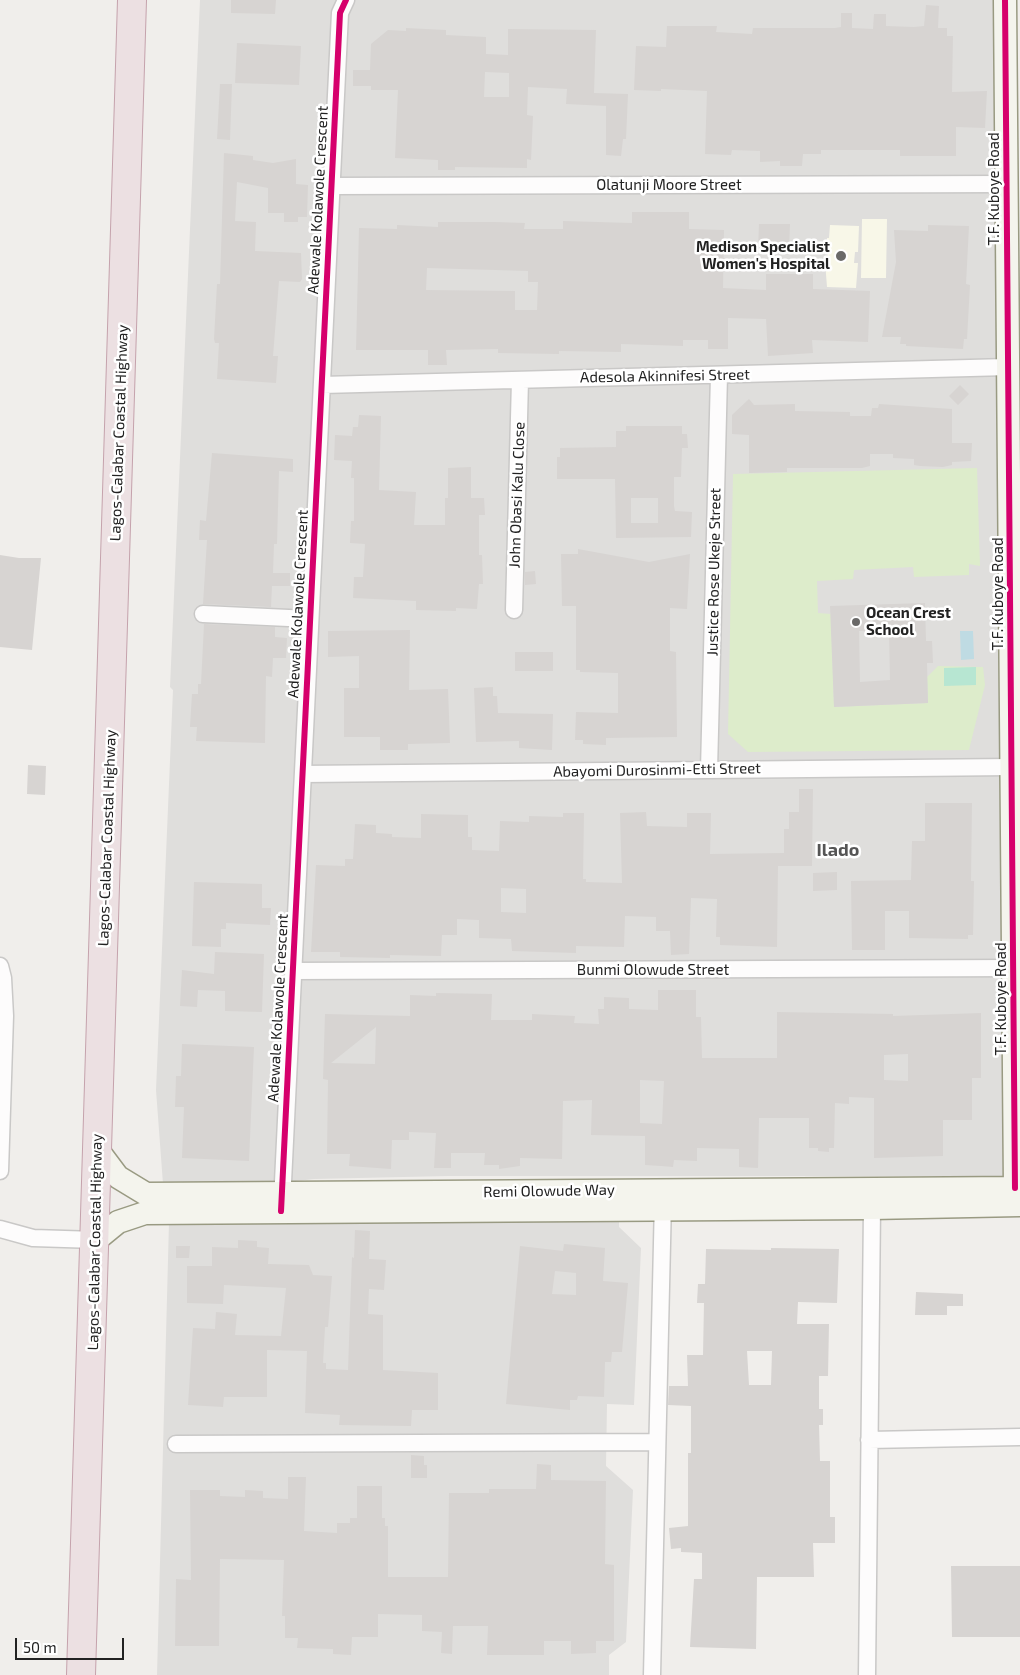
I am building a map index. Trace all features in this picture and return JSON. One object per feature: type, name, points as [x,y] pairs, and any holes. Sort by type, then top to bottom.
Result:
[{"type":"highway","name":"Lagos-Calabar Coastal Highway","points":[[81,1675],[96,1240],[97,1149],[132,0]]},
{"type":"main road","name":"T.F. Kuboye Road","points":[[1005,0],[1013,968],[1018,1194]]},
{"type":"main road","name":"Remi Olowude Way","points":[[97,1149],[118,1177],[146,1194],[282,1202],[663,1200],[1018,1194]]},
{"type":"main road","name":"Remi Olowude Way","points":[[663,1200],[872,1208],[1018,1194]]},
{"type":"main road","name":"Remi Olowude Way","points":[[96,1240],[118,1222],[145,1213],[282,1202]]},
{"type":"street","name":"Adewale Kolawole Crescent","points":[[282,1202],[340,13],[346,0]]},
{"type":"street","name":"Olatunji Moore Street","points":[[331,186],[1007,184]]},
{"type":"street","name":"Adesola Akinnifesi Street","points":[[322,385],[1008,367]]},
{"type":"street","name":"Justice Rose Ukeje Street","points":[[709,770],[719,375]]},
{"type":"street","name":"John Obasi Kalu Close","points":[[514,610],[520,380]]},
{"type":"street","points":[[203,614],[310,619]]},
{"type":"street","name":"Abayomi Durosinmi-Etti Street","points":[[303,774],[1012,767]]},
{"type":"street","points":[[0,966],[3,978],[5,1016],[0,1172]]},
{"type":"street","name":"Bunmi Olowude Street","points":[[293,971],[1013,968]]},
{"type":"street","points":[[652,1675],[663,1200]]},
{"type":"street","points":[[867,1675],[872,1208]]},
{"type":"street","points":[[0,1229],[32,1238],[96,1240]]},
{"type":"street","points":[[869,1440],[1020,1436]]},
{"type":"street","points":[[176,1444],[657,1442]]},
{"type":"shaded area","points":[[200,0],[993,0],[1003,386],[1012,1070],[1003,1176],[448,1176],[314,1179],[271,1184],[163,1184],[156,1090],[173,690],[170,687]]},
{"type":"shaded area","name":"Medison Specialist Women's Hospital","points":[[862,219],[887,219],[886,278],[861,278]]},
{"type":"shaded area","name":"Medison Specialist Women's Hospital","points":[[830,225],[859,226],[858,252],[855,252],[854,263],[858,263],[856,288],[827,287],[825,261],[828,261],[827,238],[829,238]]},
{"type":"shaded area","points":[[619,1221],[619,1227],[641,1248],[634,1405],[607,1404],[606,1466],[633,1490],[626,1642],[609,1655],[609,1675],[157,1675],[169,1222]]},
{"type":"green space","name":"Ocean Crest School","points":[[977,468],[980,566],[969,564],[969,575],[914,577],[913,567],[854,570],[853,579],[817,581],[818,613],[831,614],[834,707],[928,703],[927,677],[938,666],[983,667],[985,685],[969,750],[748,752],[728,734],[733,474]]},
{"type":"green space","points":[[976,667],[976,685],[944,686],[944,668]]},
{"type":"water","points":[[960,631],[973,631],[974,659],[961,660]]},
{"type":"building","points":[[231,0],[276,0],[275,14],[231,13]]},
{"type":"building","points":[[926,5],[939,6],[938,28],[947,28],[947,36],[953,36],[952,92],[987,91],[985,128],[956,127],[956,156],[900,156],[900,150],[821,150],[821,154],[803,154],[802,166],[780,166],[780,161],[760,162],[760,151],[732,150],[731,155],[705,154],[707,91],[634,90],[636,46],[666,47],[667,26],[717,26],[716,32],[752,34],[753,28],[841,27],[841,13],[852,13],[852,28],[873,29],[874,14],[886,14],[886,26],[914,27],[924,26]]},
{"type":"building","points":[[406,28],[446,30],[446,35],[486,37],[486,54],[508,55],[508,29],[596,30],[594,93],[628,94],[626,139],[623,139],[621,156],[606,155],[606,106],[566,104],[567,89],[528,87],[527,115],[533,116],[531,160],[527,159],[527,168],[455,167],[455,170],[438,170],[438,160],[395,158],[398,90],[371,90],[371,86],[353,86],[353,70],[370,70],[371,44],[388,30],[406,31]],"holes":[[[485,72],[509,73],[509,97],[484,97]]]},
{"type":"building","points":[[237,43],[301,46],[299,85],[235,83]]},
{"type":"building","points":[[220,84],[232,84],[230,140],[217,139]]},
{"type":"building","points":[[224,153],[253,156],[253,160],[273,163],[296,159],[296,184],[308,185],[307,217],[298,217],[298,222],[284,222],[284,213],[268,213],[268,188],[237,182],[235,221],[256,222],[255,251],[301,253],[302,279],[300,282],[279,281],[273,356],[278,356],[276,383],[217,379],[219,343],[215,343],[214,339],[217,284],[220,284]]},
{"type":"building","points":[[632,212],[689,212],[689,229],[724,230],[723,288],[766,290],[766,274],[813,274],[813,289],[870,291],[868,342],[812,340],[813,353],[768,356],[766,319],[728,318],[728,349],[708,349],[708,340],[683,340],[683,346],[621,344],[621,352],[559,351],[559,354],[498,353],[498,349],[446,350],[447,365],[428,365],[428,350],[356,350],[359,228],[397,229],[397,225],[438,227],[438,222],[495,222],[525,223],[524,229],[563,229],[563,221],[632,223]],"holes":[[[427,268],[528,271],[528,282],[538,282],[537,310],[515,310],[515,291],[426,290]]]},
{"type":"building","points":[[759,224],[790,224],[789,250],[758,249]]},
{"type":"building","points":[[928,225],[969,226],[966,284],[970,285],[967,339],[964,339],[963,349],[906,346],[906,344],[900,344],[901,337],[882,337],[896,262],[894,230],[928,231]]},
{"type":"building","points":[[960,385],[969,394],[958,405],[949,396]]},
{"type":"building","points":[[749,399],[754,405],[795,404],[795,411],[850,412],[850,416],[871,416],[872,408],[878,408],[879,404],[952,409],[952,443],[972,443],[971,461],[952,462],[952,465],[943,467],[920,466],[914,465],[914,459],[893,458],[893,454],[870,454],[870,466],[862,468],[787,468],[787,472],[749,473],[749,435],[732,434],[732,415]]},
{"type":"building","points":[[359,415],[381,416],[379,490],[416,492],[414,525],[445,525],[445,498],[448,498],[448,468],[471,467],[471,498],[484,498],[485,515],[479,515],[479,555],[482,555],[483,584],[479,584],[477,609],[456,608],[456,611],[416,610],[416,601],[353,598],[354,577],[363,577],[365,544],[350,543],[351,521],[354,521],[354,478],[351,478],[352,461],[334,460],[335,435],[352,436],[353,427],[358,427]]},
{"type":"building","points":[[626,426],[682,426],[682,434],[687,434],[688,448],[682,448],[681,477],[674,477],[674,506],[675,511],[692,512],[691,537],[616,538],[615,479],[557,479],[557,457],[560,457],[560,448],[616,447],[616,431],[626,431]],"holes":[[[631,498],[658,498],[658,523],[631,523]]]},
{"type":"building","points":[[212,453],[293,459],[293,472],[279,471],[277,544],[274,544],[273,573],[290,573],[290,586],[272,586],[271,607],[203,604],[207,540],[199,540],[200,520],[206,521]]},
{"type":"building","points":[[578,549],[649,562],[690,554],[687,609],[670,608],[670,651],[676,652],[677,737],[606,738],[606,745],[583,744],[583,740],[575,740],[576,712],[618,713],[618,673],[580,672],[580,670],[576,670],[576,606],[562,606],[561,554],[578,554]]},
{"type":"building","points":[[0,555],[19,558],[41,558],[32,650],[0,647]]},
{"type":"building","points":[[535,571],[536,584],[525,585],[525,572]]},
{"type":"building","points":[[925,603],[926,641],[932,641],[933,663],[927,663],[928,703],[834,707],[830,606]],"holes":[[[889,630],[890,680],[860,682],[859,631]]]},
{"type":"building","points":[[204,624],[275,627],[275,637],[287,638],[286,658],[273,658],[272,677],[266,676],[265,743],[196,741],[197,727],[190,727],[192,694],[198,694],[198,684],[201,684]]},
{"type":"building","points":[[410,630],[409,690],[448,689],[450,743],[408,744],[408,750],[380,750],[380,737],[344,737],[344,688],[359,688],[359,656],[328,657],[328,631]]},
{"type":"building","points":[[515,652],[553,652],[553,671],[515,671]]},
{"type":"building","points":[[493,687],[493,696],[497,696],[498,713],[553,714],[552,750],[519,748],[519,741],[476,742],[474,688]]},
{"type":"building","points":[[28,765],[46,766],[45,795],[27,794]]},
{"type":"building","points":[[799,789],[813,789],[812,866],[778,866],[777,947],[720,945],[720,937],[716,937],[717,899],[691,898],[689,954],[671,955],[670,931],[656,931],[656,917],[625,916],[624,947],[576,946],[576,953],[512,951],[511,939],[479,938],[479,920],[457,919],[457,935],[442,935],[441,956],[390,955],[390,958],[340,957],[340,952],[311,952],[316,865],[345,866],[345,859],[353,859],[355,824],[376,825],[376,833],[392,834],[392,837],[421,838],[421,814],[468,815],[468,837],[472,837],[472,850],[499,851],[500,821],[529,822],[529,816],[563,817],[563,813],[584,813],[583,879],[586,879],[586,882],[622,883],[620,813],[646,812],[647,826],[687,827],[687,813],[711,813],[710,854],[784,853],[784,829],[789,829],[789,812],[799,812]],"holes":[[[501,888],[526,889],[526,913],[501,912]]]},
{"type":"building","points":[[925,803],[972,803],[971,881],[974,881],[973,935],[968,935],[968,939],[909,938],[909,911],[885,911],[885,950],[852,950],[851,881],[911,880],[912,841],[925,841]]},
{"type":"building","points":[[837,872],[837,890],[813,891],[813,873]]},
{"type":"building","points":[[194,882],[262,884],[262,908],[271,908],[270,925],[226,923],[226,929],[221,929],[221,947],[192,946]]},
{"type":"building","points":[[215,952],[264,954],[262,1012],[225,1011],[225,991],[198,990],[197,1007],[180,1006],[182,970],[214,974]]},
{"type":"building","points":[[658,990],[696,990],[696,1017],[701,1017],[702,1058],[777,1058],[777,1012],[893,1014],[893,1016],[981,1013],[981,1078],[972,1078],[972,1120],[943,1120],[943,1156],[874,1158],[874,1098],[849,1097],[849,1104],[835,1103],[834,1148],[829,1148],[829,1152],[818,1151],[818,1148],[809,1148],[809,1118],[759,1118],[758,1168],[739,1167],[739,1149],[697,1148],[697,1161],[674,1160],[673,1167],[645,1165],[645,1136],[591,1135],[592,1100],[563,1101],[562,1159],[520,1158],[520,1166],[499,1169],[499,1165],[484,1165],[485,1153],[451,1153],[451,1168],[434,1168],[436,1133],[409,1132],[409,1140],[392,1140],[391,1169],[349,1166],[350,1154],[327,1154],[328,1080],[323,1079],[325,1014],[410,1016],[410,995],[436,996],[436,993],[492,994],[491,1020],[532,1020],[532,1014],[575,1016],[574,1023],[599,1024],[598,1009],[604,1009],[604,997],[629,998],[629,1009],[658,1010]],"holes":[[[376,1027],[375,1064],[331,1063]],[[908,1054],[908,1081],[884,1080],[884,1055]],[[640,1080],[664,1081],[662,1124],[640,1123]]]},
{"type":"building","points":[[182,1044],[254,1047],[249,1161],[182,1158],[184,1107],[175,1107],[176,1076],[181,1076]]},
{"type":"building","points":[[355,1230],[370,1231],[369,1259],[386,1260],[384,1290],[369,1289],[368,1314],[383,1315],[383,1370],[438,1373],[438,1410],[412,1410],[411,1426],[339,1425],[340,1415],[305,1413],[307,1351],[267,1350],[267,1397],[224,1397],[223,1407],[188,1405],[193,1328],[215,1329],[216,1312],[237,1314],[235,1335],[281,1336],[286,1288],[224,1285],[223,1304],[187,1303],[187,1266],[212,1266],[212,1247],[238,1248],[238,1240],[257,1241],[257,1247],[269,1248],[268,1264],[309,1265],[313,1275],[332,1276],[328,1327],[325,1327],[323,1363],[326,1363],[326,1369],[348,1370],[352,1257],[354,1258]]},
{"type":"building","points":[[564,1244],[605,1248],[603,1281],[628,1283],[622,1352],[612,1352],[611,1362],[605,1362],[604,1397],[578,1396],[577,1400],[570,1400],[570,1410],[506,1404],[520,1246],[563,1251]],"holes":[[[555,1271],[576,1273],[576,1295],[552,1294]]]},
{"type":"building","points":[[176,1246],[190,1246],[189,1258],[176,1258]]},
{"type":"building","points":[[771,1248],[839,1249],[837,1303],[798,1302],[797,1324],[829,1324],[828,1376],[819,1376],[819,1409],[823,1409],[823,1425],[819,1425],[820,1461],[830,1461],[830,1517],[835,1517],[835,1543],[813,1543],[814,1577],[757,1577],[756,1649],[690,1647],[694,1579],[702,1579],[702,1553],[681,1552],[681,1548],[671,1549],[669,1528],[688,1526],[688,1453],[691,1453],[691,1406],[668,1405],[669,1386],[688,1386],[687,1355],[703,1355],[704,1303],[697,1303],[698,1284],[705,1284],[706,1249],[771,1250]],"holes":[[[747,1351],[772,1351],[771,1385],[749,1385]]]},
{"type":"building","points":[[916,1292],[963,1294],[963,1306],[947,1306],[947,1315],[915,1315]]},
{"type":"building","points":[[411,1455],[424,1456],[424,1465],[427,1465],[427,1478],[411,1478]]},
{"type":"building","points":[[537,1464],[551,1465],[551,1480],[606,1481],[605,1564],[614,1565],[614,1641],[596,1641],[596,1653],[571,1654],[571,1641],[544,1641],[544,1655],[487,1655],[488,1626],[453,1626],[452,1654],[441,1653],[442,1632],[422,1631],[422,1615],[378,1614],[378,1637],[352,1637],[351,1655],[333,1654],[333,1649],[297,1648],[298,1638],[285,1638],[285,1616],[282,1616],[284,1560],[220,1559],[219,1646],[175,1646],[176,1579],[191,1580],[190,1490],[220,1490],[220,1496],[245,1497],[245,1490],[263,1491],[263,1498],[288,1499],[288,1477],[306,1477],[304,1531],[337,1533],[337,1523],[350,1523],[350,1518],[357,1518],[357,1486],[382,1486],[382,1518],[385,1518],[385,1526],[388,1526],[388,1577],[448,1577],[449,1493],[489,1493],[489,1489],[536,1489]]},
{"type":"building","points":[[951,1566],[1020,1566],[1020,1637],[952,1637]]},
{"type":"cycle path","points":[[281,1211],[340,13],[346,0]]},
{"type":"cycle path","points":[[1005,0],[1015,1188]]},
{"type":"place","name":"Medison Specialist Women's Hospital","points":[[841,256]]},
{"type":"place","name":"Ocean Crest School","points":[[856,622]]},
{"type":"district","name":"Ilado","points":[[838,850]]}]
